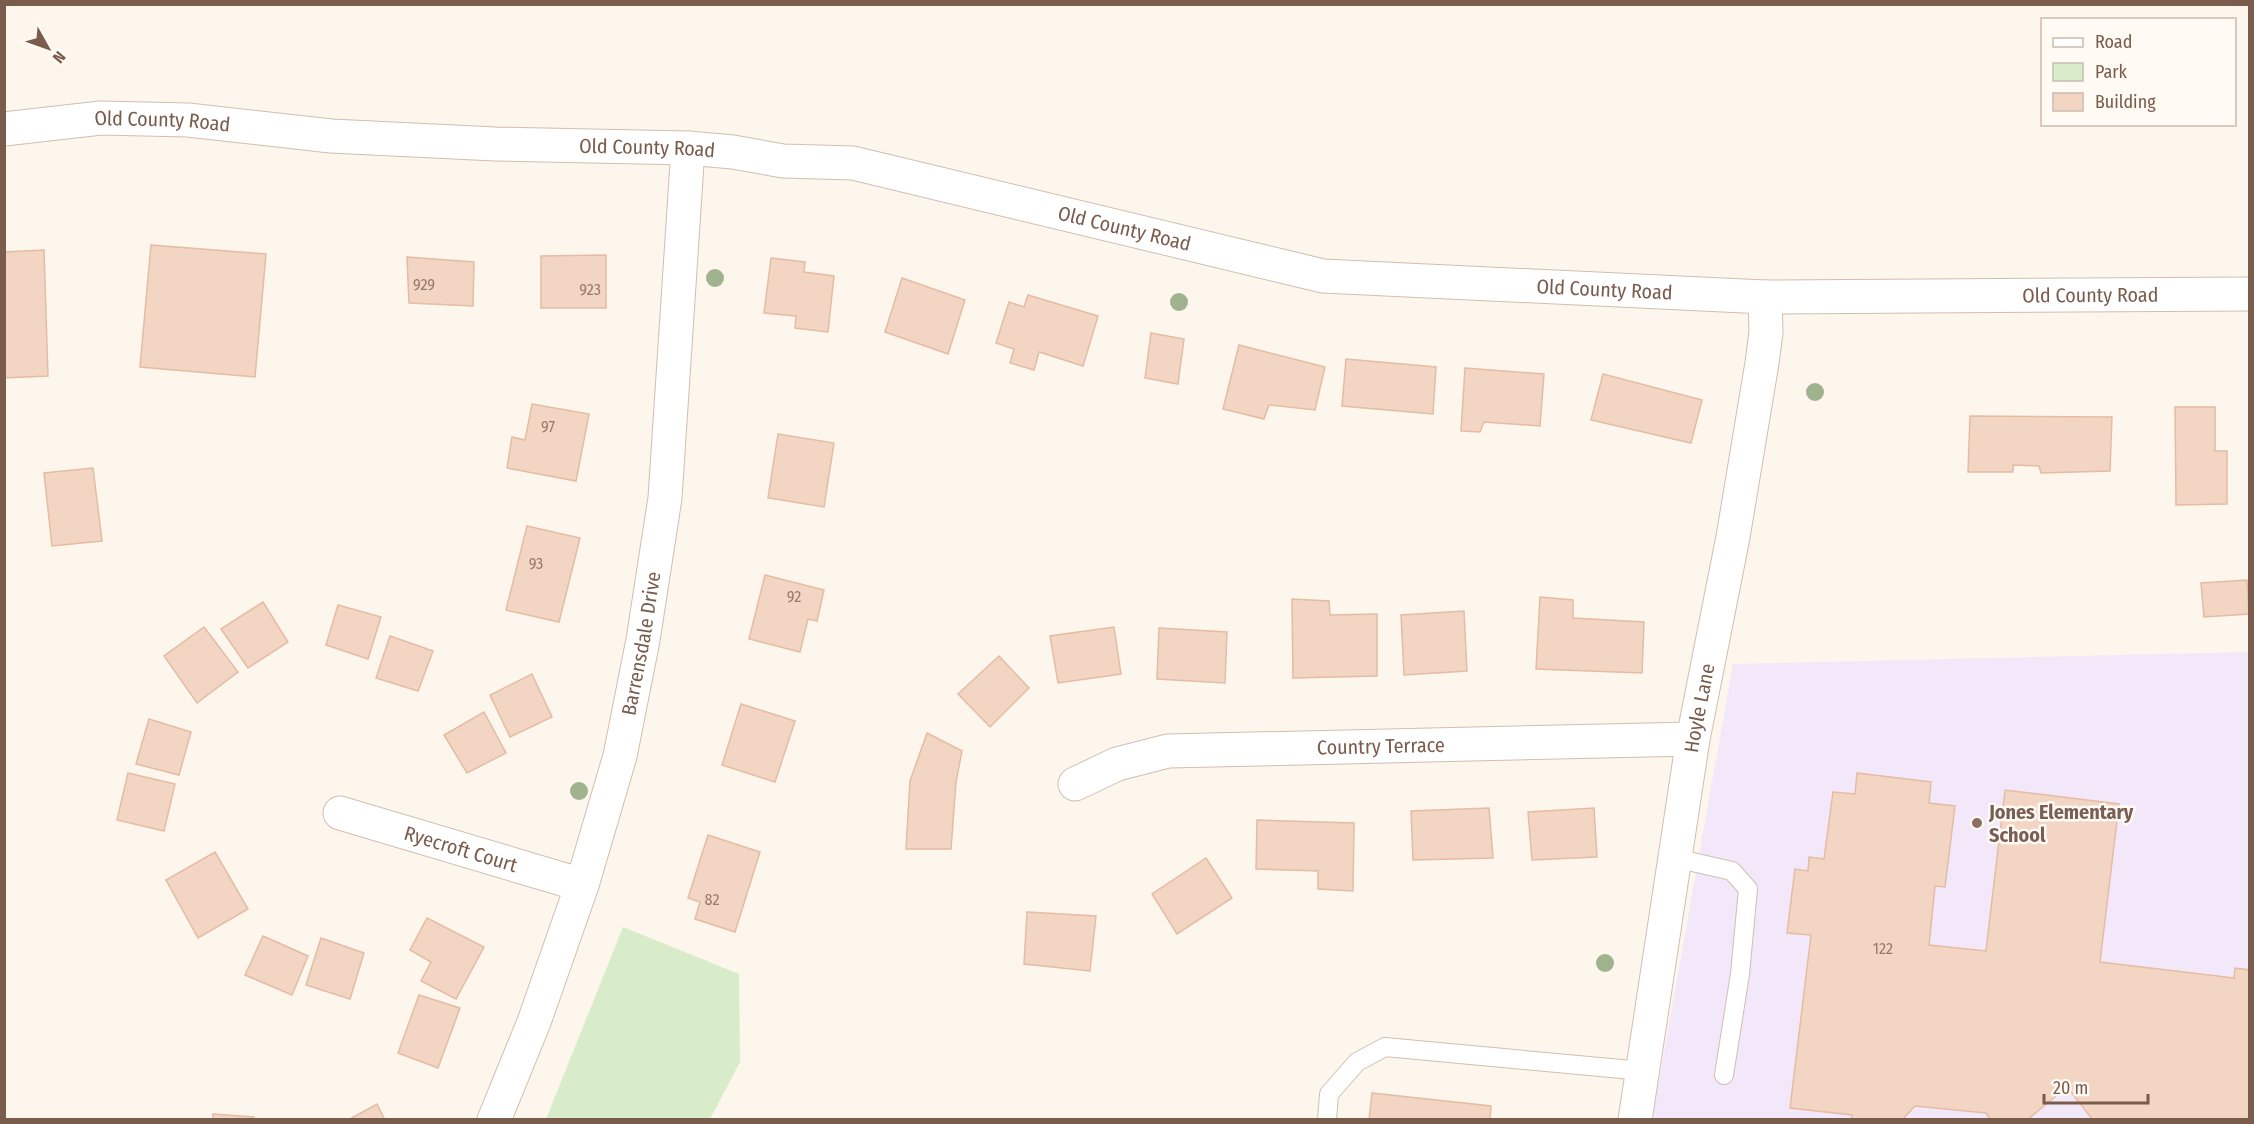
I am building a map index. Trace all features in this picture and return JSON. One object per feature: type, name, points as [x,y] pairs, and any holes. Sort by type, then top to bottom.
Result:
[{"type":"street","name":"Old County Road","points":[[4,129],[101,118],[188,120],[331,135],[495,144],[688,148],[733,152],[783,161],[853,163],[1323,276],[1765,297],[2250,294]]},
{"type":"street","name":"Barrensdale Drive","points":[[494,1119],[534,1022],[582,885],[620,756],[643,640],[665,498],[688,148]]},
{"type":"street","name":"Hoyle Lane","points":[[1635,1119],[1693,739],[1733,537],[1762,363],[1766,332],[1765,297]]},
{"type":"street","name":"Country Terrace","points":[[1076,784],[1117,764],[1168,751],[1693,739]]},
{"type":"street","name":"Ryecroft Court","points":[[340,813],[582,885]]},
{"type":"lane","points":[[1675,858],[1732,871],[1748,889],[1740,974],[1724,1075]]},
{"type":"lane","points":[[1326,1119],[1329,1094],[1357,1062],[1385,1047],[1644,1071]]},
{"type":"shaded area","name":"Jones Elementary School","points":[[2249,652],[2249,1119],[1652,1120],[1733,664]]},
{"type":"green space","points":[[623,927],[739,974],[740,1062],[710,1119],[546,1119]]},
{"type":"building","points":[[151,245],[266,254],[255,377],[140,367]]},
{"type":"building","points":[[44,250],[48,376],[4,378],[4,252]]},
{"type":"building","points":[[606,255],[606,308],[541,308],[541,256]]},
{"type":"building","points":[[407,257],[474,262],[473,306],[409,303]]},
{"type":"building","points":[[771,258],[805,262],[804,272],[834,276],[828,332],[795,328],[796,316],[764,313]]},
{"type":"building","points":[[902,278],[965,300],[948,354],[885,332]]},
{"type":"building","points":[[1028,295],[1098,316],[1083,366],[1039,352],[1034,370],[1010,363],[1014,349],[996,343],[1009,302],[1024,307]]},
{"type":"building","points":[[1151,333],[1184,339],[1178,384],[1145,378]]},
{"type":"building","points":[[1239,345],[1325,367],[1315,410],[1269,405],[1264,419],[1223,409]]},
{"type":"building","points":[[1346,359],[1436,367],[1433,414],[1342,406]]},
{"type":"building","points":[[1465,368],[1544,374],[1540,426],[1484,422],[1480,432],[1461,431]]},
{"type":"building","points":[[1603,374],[1702,400],[1691,443],[1591,420]]},
{"type":"building","points":[[532,404],[589,414],[576,481],[507,468],[512,437],[525,440]]},
{"type":"building","points":[[2175,407],[2215,407],[2215,451],[2227,451],[2227,504],[2176,505]]},
{"type":"building","points":[[1970,416],[2112,417],[2110,471],[2041,473],[2039,466],[2013,465],[2013,472],[1968,472]]},
{"type":"building","points":[[778,434],[834,443],[824,507],[768,498]]},
{"type":"building","points":[[93,468],[102,541],[52,546],[44,473]]},
{"type":"building","points":[[527,526],[580,538],[559,622],[506,610]]},
{"type":"building","points":[[765,575],[824,590],[817,621],[808,619],[800,652],[749,639]]},
{"type":"building","points":[[2247,580],[2249,614],[2204,617],[2201,583]]},
{"type":"building","points":[[1540,597],[1573,600],[1573,618],[1644,622],[1642,673],[1536,669]]},
{"type":"building","points":[[1292,599],[1329,601],[1330,615],[1377,614],[1377,676],[1293,678]]},
{"type":"building","points":[[263,602],[288,642],[248,668],[221,629]]},
{"type":"building","points":[[338,605],[381,617],[368,659],[326,645]]},
{"type":"building","points":[[1464,611],[1467,671],[1404,675],[1401,615]]},
{"type":"building","points":[[204,627],[238,672],[197,703],[164,656]]},
{"type":"building","points":[[1114,627],[1121,674],[1058,683],[1050,636]]},
{"type":"building","points":[[1159,628],[1227,632],[1225,683],[1157,679]]},
{"type":"building","points":[[390,636],[433,651],[418,691],[376,678]]},
{"type":"building","points":[[999,656],[1029,688],[990,727],[958,694]]},
{"type":"building","points":[[532,674],[552,717],[510,737],[490,695]]},
{"type":"building","points":[[741,704],[795,721],[775,782],[722,765]]},
{"type":"building","points":[[484,712],[506,753],[467,773],[444,735]]},
{"type":"building","points":[[149,719],[191,732],[179,775],[136,764]]},
{"type":"building","points":[[927,733],[962,751],[956,782],[951,849],[906,849],[910,781]]},
{"type":"building","points":[[128,773],[175,784],[164,831],[117,820]]},
{"type":"building","points":[[1857,773],[1931,782],[1929,803],[1955,806],[1945,887],[1935,886],[1929,945],[1986,951],[2005,790],[2119,804],[2100,962],[2234,978],[2235,968],[2250,970],[2250,1120],[2093,1120],[2067,1087],[2027,1120],[1991,1120],[1986,1113],[1915,1106],[1902,1120],[1851,1120],[1852,1115],[1790,1108],[1811,935],[1787,933],[1795,869],[1808,871],[1809,857],[1824,859],[1833,792],[1855,794]]},
{"type":"building","points":[[1489,808],[1493,858],[1413,860],[1411,811]]},
{"type":"building","points":[[1594,808],[1597,857],[1532,860],[1528,812]]},
{"type":"building","points":[[1257,820],[1354,823],[1353,891],[1318,889],[1318,871],[1256,869]]},
{"type":"building","points":[[708,835],[760,852],[735,932],[695,919],[700,902],[688,898]]},
{"type":"building","points":[[215,852],[248,909],[198,938],[166,880]]},
{"type":"building","points":[[1206,858],[1232,898],[1177,934],[1152,894]]},
{"type":"building","points":[[1027,912],[1096,916],[1090,971],[1024,964]]},
{"type":"building","points":[[427,918],[484,947],[456,999],[421,981],[431,962],[410,950]]},
{"type":"building","points":[[263,936],[308,956],[292,995],[245,975]]},
{"type":"building","points":[[321,938],[364,953],[350,999],[306,985]]},
{"type":"building","points":[[419,995],[460,1008],[438,1068],[398,1053]]},
{"type":"building","points":[[1372,1093],[1491,1106],[1490,1120],[1369,1120]]},
{"type":"building","points":[[377,1104],[385,1120],[348,1120]]},
{"type":"building","points":[[213,1114],[254,1117],[254,1120],[213,1120]]},
{"type":"place","name":"Jones Elementary School","points":[[1977,823]]}]
